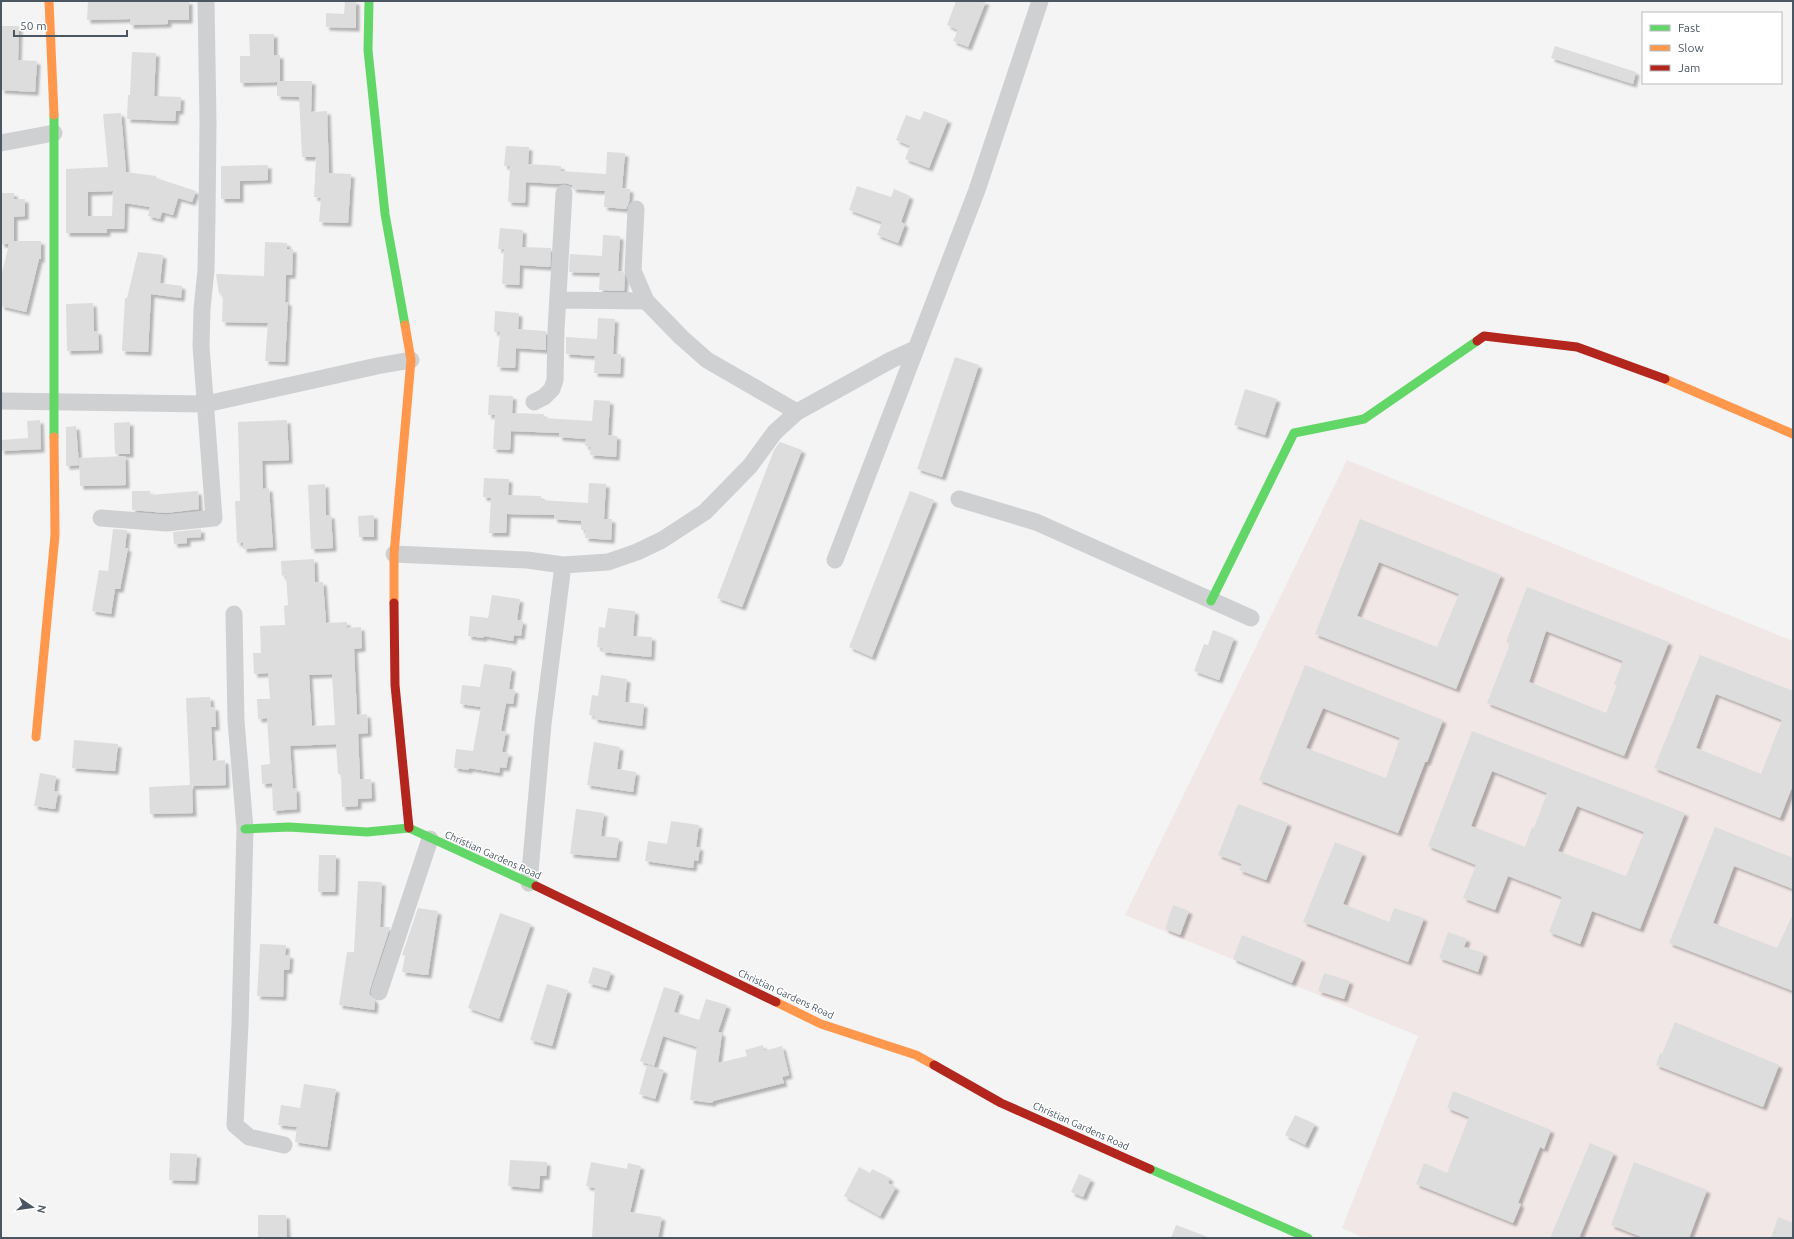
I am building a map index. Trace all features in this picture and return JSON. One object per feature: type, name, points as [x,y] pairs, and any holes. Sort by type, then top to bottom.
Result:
[{"type":"street","points":[[36,737],[55,535],[53,401],[54,91],[49,1]]},
{"type":"street","points":[[101,518],[166,523],[214,518],[201,346],[202,309],[206,270],[207,224],[208,122],[206,1]]},
{"type":"street","points":[[244,829],[289,827],[366,832],[409,828],[395,685],[394,554],[411,360],[385,214],[368,50],[369,1]]},
{"type":"street","points":[[835,560],[977,190],[1040,1]]},
{"type":"street","points":[[1,143],[54,133]]},
{"type":"street","points":[[534,402],[544,397],[554,385],[564,193]]},
{"type":"street","points":[[636,209],[633,271],[646,301],[681,337],[707,360],[797,412]]},
{"type":"street","points":[[559,300],[646,301]]},
{"type":"street","points":[[1212,601],[1294,433],[1364,419],[1484,336],[1577,347],[1658,376],[1793,434]]},
{"type":"street","points":[[394,554],[527,560],[563,565],[608,562],[662,540],[705,512],[750,466],[775,432],[797,412],[891,360],[916,350]]},
{"type":"street","points":[[1,401],[206,404],[377,366],[411,360]]},
{"type":"street","points":[[959,499],[1036,522],[1251,618]]},
{"type":"street","points":[[530,883],[543,724],[563,565]]},
{"type":"street","points":[[234,614],[236,721],[244,829],[240,1024],[235,1125],[249,1138],[284,1145]]},
{"type":"street","name":"Christian Gardens Road","points":[[409,828],[430,839],[530,883],[822,1024],[916,1055],[1001,1103],[1308,1238]]},
{"type":"street","points":[[379,992],[430,839]]},
{"type":"shaded area","points":[[1347,460],[1793,641],[1793,1238],[1364,1238],[1342,1228],[1418,1036],[1125,915]]},
{"type":"building","points":[[88,1],[189,1],[189,20],[168,20],[168,24],[130,25],[130,19],[87,20]]},
{"type":"building","points":[[345,1],[356,1],[356,28],[326,27],[326,13],[344,14]]},
{"type":"building","points":[[956,1],[986,1],[968,47],[953,41],[958,30],[947,25]]},
{"type":"building","points":[[1,26],[19,26],[18,60],[37,61],[35,92],[1,90]]},
{"type":"building","points":[[249,34],[274,34],[274,55],[280,55],[280,81],[312,81],[311,112],[327,111],[329,173],[351,174],[348,223],[319,222],[321,198],[314,197],[316,157],[302,157],[299,97],[277,96],[277,82],[240,83],[240,56],[250,56]]},
{"type":"building","points":[[1555,46],[1636,72],[1633,84],[1551,58]]},
{"type":"building","points":[[132,52],[156,53],[154,96],[181,97],[180,111],[176,111],[175,121],[127,119],[128,95],[130,95]]},
{"type":"building","points":[[924,111],[948,120],[929,168],[905,159],[910,146],[896,140],[906,115],[920,120]]},
{"type":"building","points":[[121,113],[126,172],[156,176],[156,178],[196,191],[192,202],[178,198],[173,215],[162,212],[160,219],[148,216],[150,207],[125,203],[124,229],[107,229],[107,233],[66,233],[66,169],[108,167],[103,114]],"holes":[[[113,191],[112,216],[88,216],[88,192]]]},
{"type":"building","points":[[506,146],[529,147],[528,164],[561,166],[561,171],[606,174],[607,152],[625,153],[622,188],[630,189],[629,202],[626,209],[604,207],[605,191],[573,189],[572,185],[565,183],[526,182],[525,203],[508,202],[510,166],[504,166]]},
{"type":"building","points":[[268,165],[268,180],[240,181],[240,199],[221,199],[221,166]]},
{"type":"building","points":[[857,186],[891,197],[894,189],[910,196],[901,222],[905,224],[898,243],[877,235],[882,222],[849,210]]},
{"type":"building","points":[[1,193],[14,193],[14,199],[25,199],[25,216],[14,217],[14,241],[41,241],[41,259],[39,259],[26,312],[1,306],[1,277],[9,244],[1,244]]},
{"type":"building","points":[[500,228],[523,230],[522,247],[551,248],[550,267],[520,265],[519,285],[502,284],[504,249],[498,249]]},
{"type":"building","points":[[603,235],[620,236],[618,271],[623,271],[625,278],[624,291],[599,290],[600,273],[569,272],[570,254],[602,256]]},
{"type":"building","points":[[265,242],[287,243],[287,249],[293,249],[292,275],[286,275],[285,302],[288,302],[285,362],[265,361],[268,323],[222,322],[223,293],[219,294],[216,274],[264,276]]},
{"type":"building","points":[[138,252],[163,255],[160,283],[182,286],[181,298],[151,294],[148,352],[122,351],[125,298],[127,298]]},
{"type":"building","points":[[93,303],[94,331],[98,331],[99,350],[67,351],[66,304]]},
{"type":"building","points":[[495,311],[519,313],[518,329],[546,331],[546,350],[516,348],[515,368],[497,367],[500,332],[494,332]]},
{"type":"building","points":[[598,318],[615,319],[613,354],[621,354],[620,374],[594,373],[595,356],[566,354],[566,337],[597,339]]},
{"type":"building","points":[[955,357],[979,365],[942,477],[917,469]]},
{"type":"building","points":[[1245,389],[1277,399],[1265,435],[1234,425]]},
{"type":"building","points":[[489,395],[513,396],[512,413],[544,414],[543,418],[592,421],[594,400],[610,401],[608,435],[617,436],[616,457],[590,455],[591,447],[585,446],[586,439],[559,437],[559,433],[511,431],[510,450],[493,449],[495,415],[488,415]]},
{"type":"building","points":[[40,420],[41,449],[1,451],[1,440],[28,438],[27,421]]},
{"type":"building","points":[[287,420],[289,460],[262,461],[263,489],[269,488],[273,547],[243,549],[243,542],[237,543],[235,501],[240,501],[238,422]]},
{"type":"building","points":[[130,422],[130,454],[115,454],[114,423]]},
{"type":"building","points":[[76,426],[79,465],[66,466],[66,427]]},
{"type":"building","points":[[780,442],[802,450],[742,607],[717,598],[774,450]]},
{"type":"building","points":[[125,456],[126,485],[80,486],[79,458]]},
{"type":"building","points":[[484,478],[509,479],[508,495],[541,496],[541,500],[588,503],[589,483],[606,484],[604,519],[612,519],[611,540],[585,538],[586,530],[581,530],[581,521],[554,519],[554,515],[507,514],[506,533],[489,533],[491,498],[483,497]]},
{"type":"building","points":[[325,484],[326,515],[331,515],[333,548],[311,549],[308,485]]},
{"type":"building","points":[[132,491],[150,491],[150,495],[198,491],[199,509],[166,513],[132,510]]},
{"type":"building","points":[[910,491],[934,500],[872,657],[849,647]]},
{"type":"building","points":[[374,515],[374,537],[359,537],[358,516]]},
{"type":"building","points":[[1360,519],[1501,575],[1456,689],[1315,634]],"holes":[[[1379,562],[1459,594],[1437,647],[1357,616]]]},
{"type":"building","points":[[113,529],[127,530],[125,548],[128,548],[120,589],[115,589],[111,614],[92,611],[99,570],[108,571]]},
{"type":"building","points":[[201,529],[201,537],[187,538],[187,543],[174,544],[173,532]]},
{"type":"building","points":[[314,559],[315,582],[323,582],[326,623],[347,622],[347,628],[361,627],[362,648],[354,649],[357,715],[367,714],[368,733],[358,734],[360,779],[371,779],[372,798],[358,799],[358,806],[342,807],[341,774],[338,774],[336,744],[290,746],[293,789],[296,788],[297,809],[273,811],[272,783],[262,784],[261,765],[270,764],[267,718],[258,719],[257,699],[270,699],[268,673],[254,674],[253,653],[261,653],[260,626],[285,625],[284,606],[288,605],[286,575],[282,576],[281,561]],"holes":[[[332,674],[335,725],[312,726],[309,675]]]},
{"type":"building","points":[[1527,587],[1669,642],[1624,756],[1487,703],[1510,644],[1506,642]],"holes":[[[1546,631],[1623,661],[1614,684],[1617,685],[1606,713],[1529,682]]]},
{"type":"building","points":[[492,595],[520,599],[517,620],[523,621],[521,636],[514,635],[513,641],[484,636],[483,638],[468,636],[470,616],[488,618]]},
{"type":"building","points":[[608,608],[635,611],[633,636],[652,637],[651,657],[602,652],[602,648],[597,647],[599,627],[605,628]]},
{"type":"building","points":[[1213,630],[1234,638],[1219,680],[1194,671],[1204,644],[1208,645]]},
{"type":"building","points":[[1700,655],[1793,691],[1793,785],[1780,818],[1654,768]],"holes":[[[1716,694],[1782,720],[1761,774],[1696,748]]]},
{"type":"building","points":[[484,664],[512,668],[509,689],[515,690],[513,704],[506,703],[501,731],[506,731],[502,752],[509,753],[506,768],[500,767],[499,773],[469,768],[469,770],[454,768],[456,749],[473,751],[481,707],[460,704],[462,685],[480,687]]},
{"type":"building","points":[[1305,665],[1443,720],[1398,833],[1259,780]],"holes":[[[1323,708],[1400,738],[1386,778],[1306,748]]]},
{"type":"building","points":[[601,675],[627,679],[625,702],[644,704],[642,726],[594,719],[595,716],[589,715],[592,695],[598,696]]},
{"type":"building","points":[[210,697],[211,707],[215,707],[216,727],[211,727],[213,761],[225,760],[226,785],[192,786],[193,813],[150,814],[149,787],[190,785],[186,698]]},
{"type":"building","points":[[1472,731],[1685,813],[1640,929],[1592,911],[1580,944],[1549,932],[1562,897],[1508,876],[1495,910],[1463,898],[1476,865],[1428,846]],"holes":[[[1492,771],[1547,793],[1525,847],[1471,826]],[[1577,806],[1644,832],[1626,876],[1558,851]]]},
{"type":"building","points":[[74,740],[118,744],[115,771],[72,768]]},
{"type":"building","points":[[594,742],[620,747],[617,769],[636,772],[633,792],[587,785]]},
{"type":"building","points":[[40,773],[56,776],[54,791],[58,792],[55,809],[34,806]]},
{"type":"building","points":[[1238,804],[1288,823],[1266,880],[1239,870],[1242,864],[1218,855]]},
{"type":"building","points":[[576,809],[604,813],[601,836],[619,838],[616,858],[570,854]]},
{"type":"building","points":[[671,821],[699,825],[696,847],[700,847],[698,861],[694,860],[693,868],[645,861],[648,841],[667,844]]},
{"type":"building","points":[[1715,827],[1793,858],[1793,889],[1734,866],[1713,923],[1777,948],[1793,914],[1793,991],[1669,943]]},
{"type":"building","points":[[1335,842],[1363,853],[1343,904],[1389,922],[1394,908],[1424,918],[1408,962],[1303,922]]},
{"type":"building","points":[[319,855],[336,855],[335,892],[318,892]]},
{"type":"building","points":[[358,881],[382,882],[380,927],[390,927],[369,994],[375,1001],[374,1010],[339,1005],[347,952],[354,952]]},
{"type":"building","points":[[1173,905],[1189,911],[1180,935],[1165,929]]},
{"type":"building","points":[[418,908],[438,911],[428,975],[402,972],[405,956],[402,955]]},
{"type":"building","points":[[500,913],[531,924],[499,1019],[468,1008]]},
{"type":"building","points":[[1448,932],[1467,939],[1464,947],[1484,953],[1478,972],[1439,958]]},
{"type":"building","points":[[1242,935],[1302,959],[1292,983],[1233,959]]},
{"type":"building","points":[[260,944],[286,945],[285,955],[290,955],[289,970],[284,970],[283,997],[257,996]]},
{"type":"building","points":[[593,967],[611,972],[606,988],[588,983]]},
{"type":"building","points":[[1324,973],[1350,981],[1344,999],[1318,991]]},
{"type":"building","points":[[547,984],[568,990],[552,1046],[530,1040]]},
{"type":"building","points":[[664,987],[680,992],[674,1012],[699,1020],[706,999],[727,1005],[718,1032],[722,1033],[718,1063],[747,1056],[745,1050],[763,1045],[764,1051],[782,1046],[789,1075],[782,1077],[784,1083],[713,1101],[712,1103],[690,1100],[697,1047],[663,1036],[654,1066],[640,1061]]},
{"type":"building","points":[[1675,1022],[1779,1065],[1763,1107],[1656,1065]]},
{"type":"building","points":[[647,1065],[664,1070],[655,1099],[639,1094]]},
{"type":"building","points":[[304,1084],[336,1089],[327,1147],[295,1142],[297,1127],[278,1125],[281,1105],[300,1108]]},
{"type":"building","points":[[1453,1091],[1551,1130],[1544,1149],[1540,1147],[1518,1203],[1521,1204],[1513,1223],[1416,1184],[1424,1163],[1447,1173],[1469,1117],[1447,1108]]},
{"type":"building","points":[[1295,1115],[1315,1124],[1305,1145],[1285,1135]]},
{"type":"building","points":[[1590,1143],[1614,1153],[1579,1238],[1550,1238]]},
{"type":"building","points":[[170,1153],[197,1154],[195,1181],[169,1180]]},
{"type":"building","points":[[510,1160],[547,1162],[546,1176],[540,1176],[539,1189],[508,1186]]},
{"type":"building","points":[[591,1162],[627,1169],[628,1163],[641,1166],[630,1212],[662,1217],[658,1238],[592,1238],[595,1188],[586,1186]]},
{"type":"building","points":[[1634,1162],[1707,1190],[1689,1238],[1644,1238],[1611,1225]]},
{"type":"building","points":[[859,1167],[870,1173],[872,1169],[890,1178],[888,1183],[896,1187],[880,1216],[844,1196]]},
{"type":"building","points":[[1079,1174],[1091,1179],[1083,1197],[1071,1192]]},
{"type":"building","points":[[258,1215],[286,1215],[287,1238],[258,1238]]},
{"type":"building","points":[[1778,1217],[1793,1223],[1793,1238],[1771,1238]]},
{"type":"building","points":[[1176,1225],[1208,1237],[1208,1238],[1171,1238]]},
{"type":"traffic: fast","points":[[369,1],[368,50],[385,214],[405,325]]},
{"type":"traffic: fast","points":[[54,115],[54,437]]},
{"type":"traffic: fast","points":[[1211,601],[1294,433],[1364,419],[1477,341]]},
{"type":"traffic: fast","points":[[245,829],[289,827],[367,832],[409,828],[536,886]]},
{"type":"traffic: fast","points":[[1150,1169],[1308,1238]]},
{"type":"traffic: slow","points":[[49,1],[54,115]]},
{"type":"traffic: slow","points":[[394,603],[394,554],[411,360],[405,325]]},
{"type":"traffic: slow","points":[[1665,379],[1793,434]]},
{"type":"traffic: slow","points":[[36,737],[55,535],[54,437]]},
{"type":"traffic: slow","points":[[776,1002],[821,1024],[916,1055],[934,1065]]},
{"type":"traffic: jam","points":[[1477,341],[1484,336],[1577,347],[1665,379]]},
{"type":"traffic: jam","points":[[394,603],[395,685],[409,828]]},
{"type":"traffic: jam","points":[[536,886],[776,1002]]},
{"type":"traffic: jam","points":[[934,1065],[1001,1103],[1150,1169]]}]
